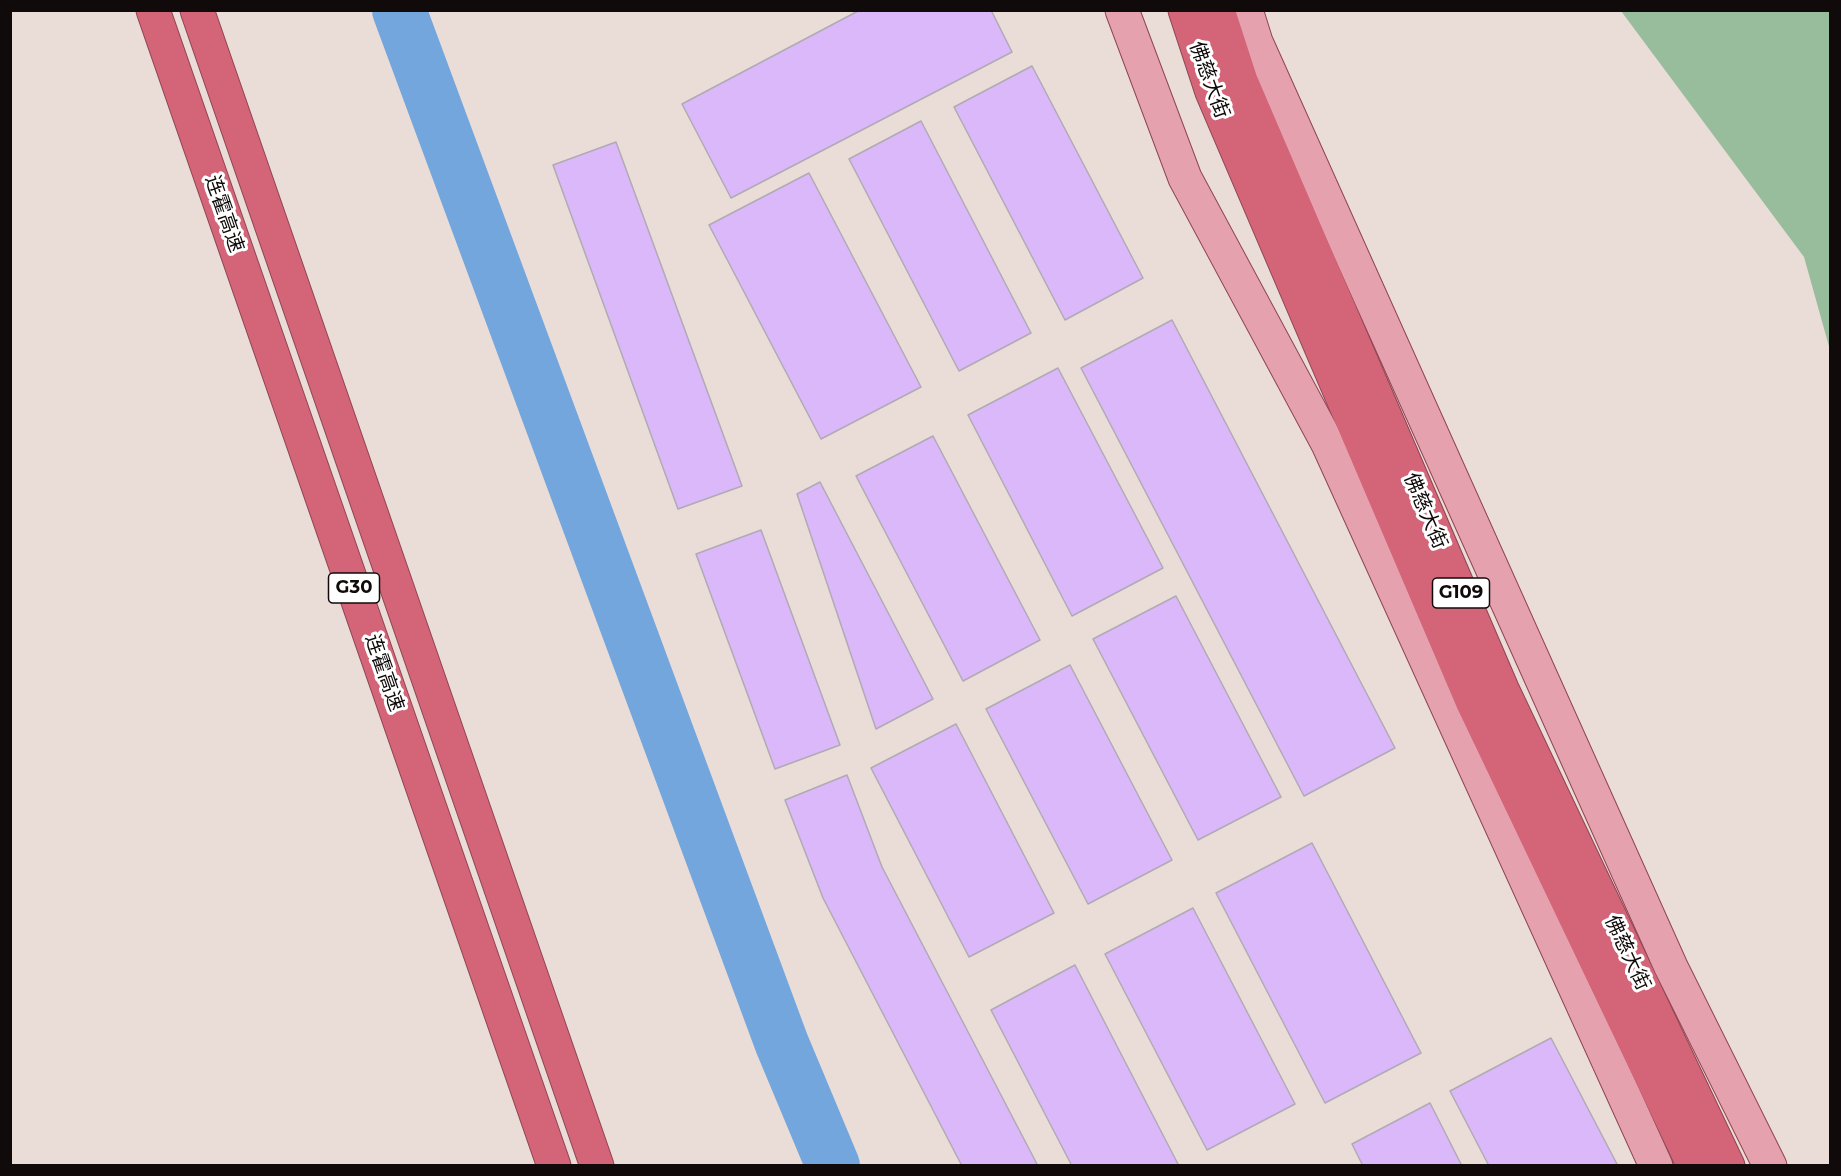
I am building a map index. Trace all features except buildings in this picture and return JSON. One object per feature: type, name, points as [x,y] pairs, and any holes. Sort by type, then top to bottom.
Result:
[{"type":"highway","name":"连霍高速","points":[[153,10],[554,1166]]},
{"type":"highway","name":"连霍高速","points":[[197,10],[597,1166]]},
{"type":"highway","name":"佛慈大街","points":[[1185,10],[1212,92],[1473,703],[1694,1166]]},
{"type":"highway","name":"佛慈大街","points":[[1218,10],[1241,81],[1502,689],[1728,1166]]},
{"type":"main road","points":[[1122,10],[1185,178],[1328,444],[1656,1166]]},
{"type":"main road","points":[[1246,10],[1261,53],[1671,967],[1770,1166]]},
{"type":"green space","points":[[1621,11],[1830,11],[1830,350],[1804,257]]},
{"type":"waterway","points":[[399,10],[782,1044],[833,1166]]}]
